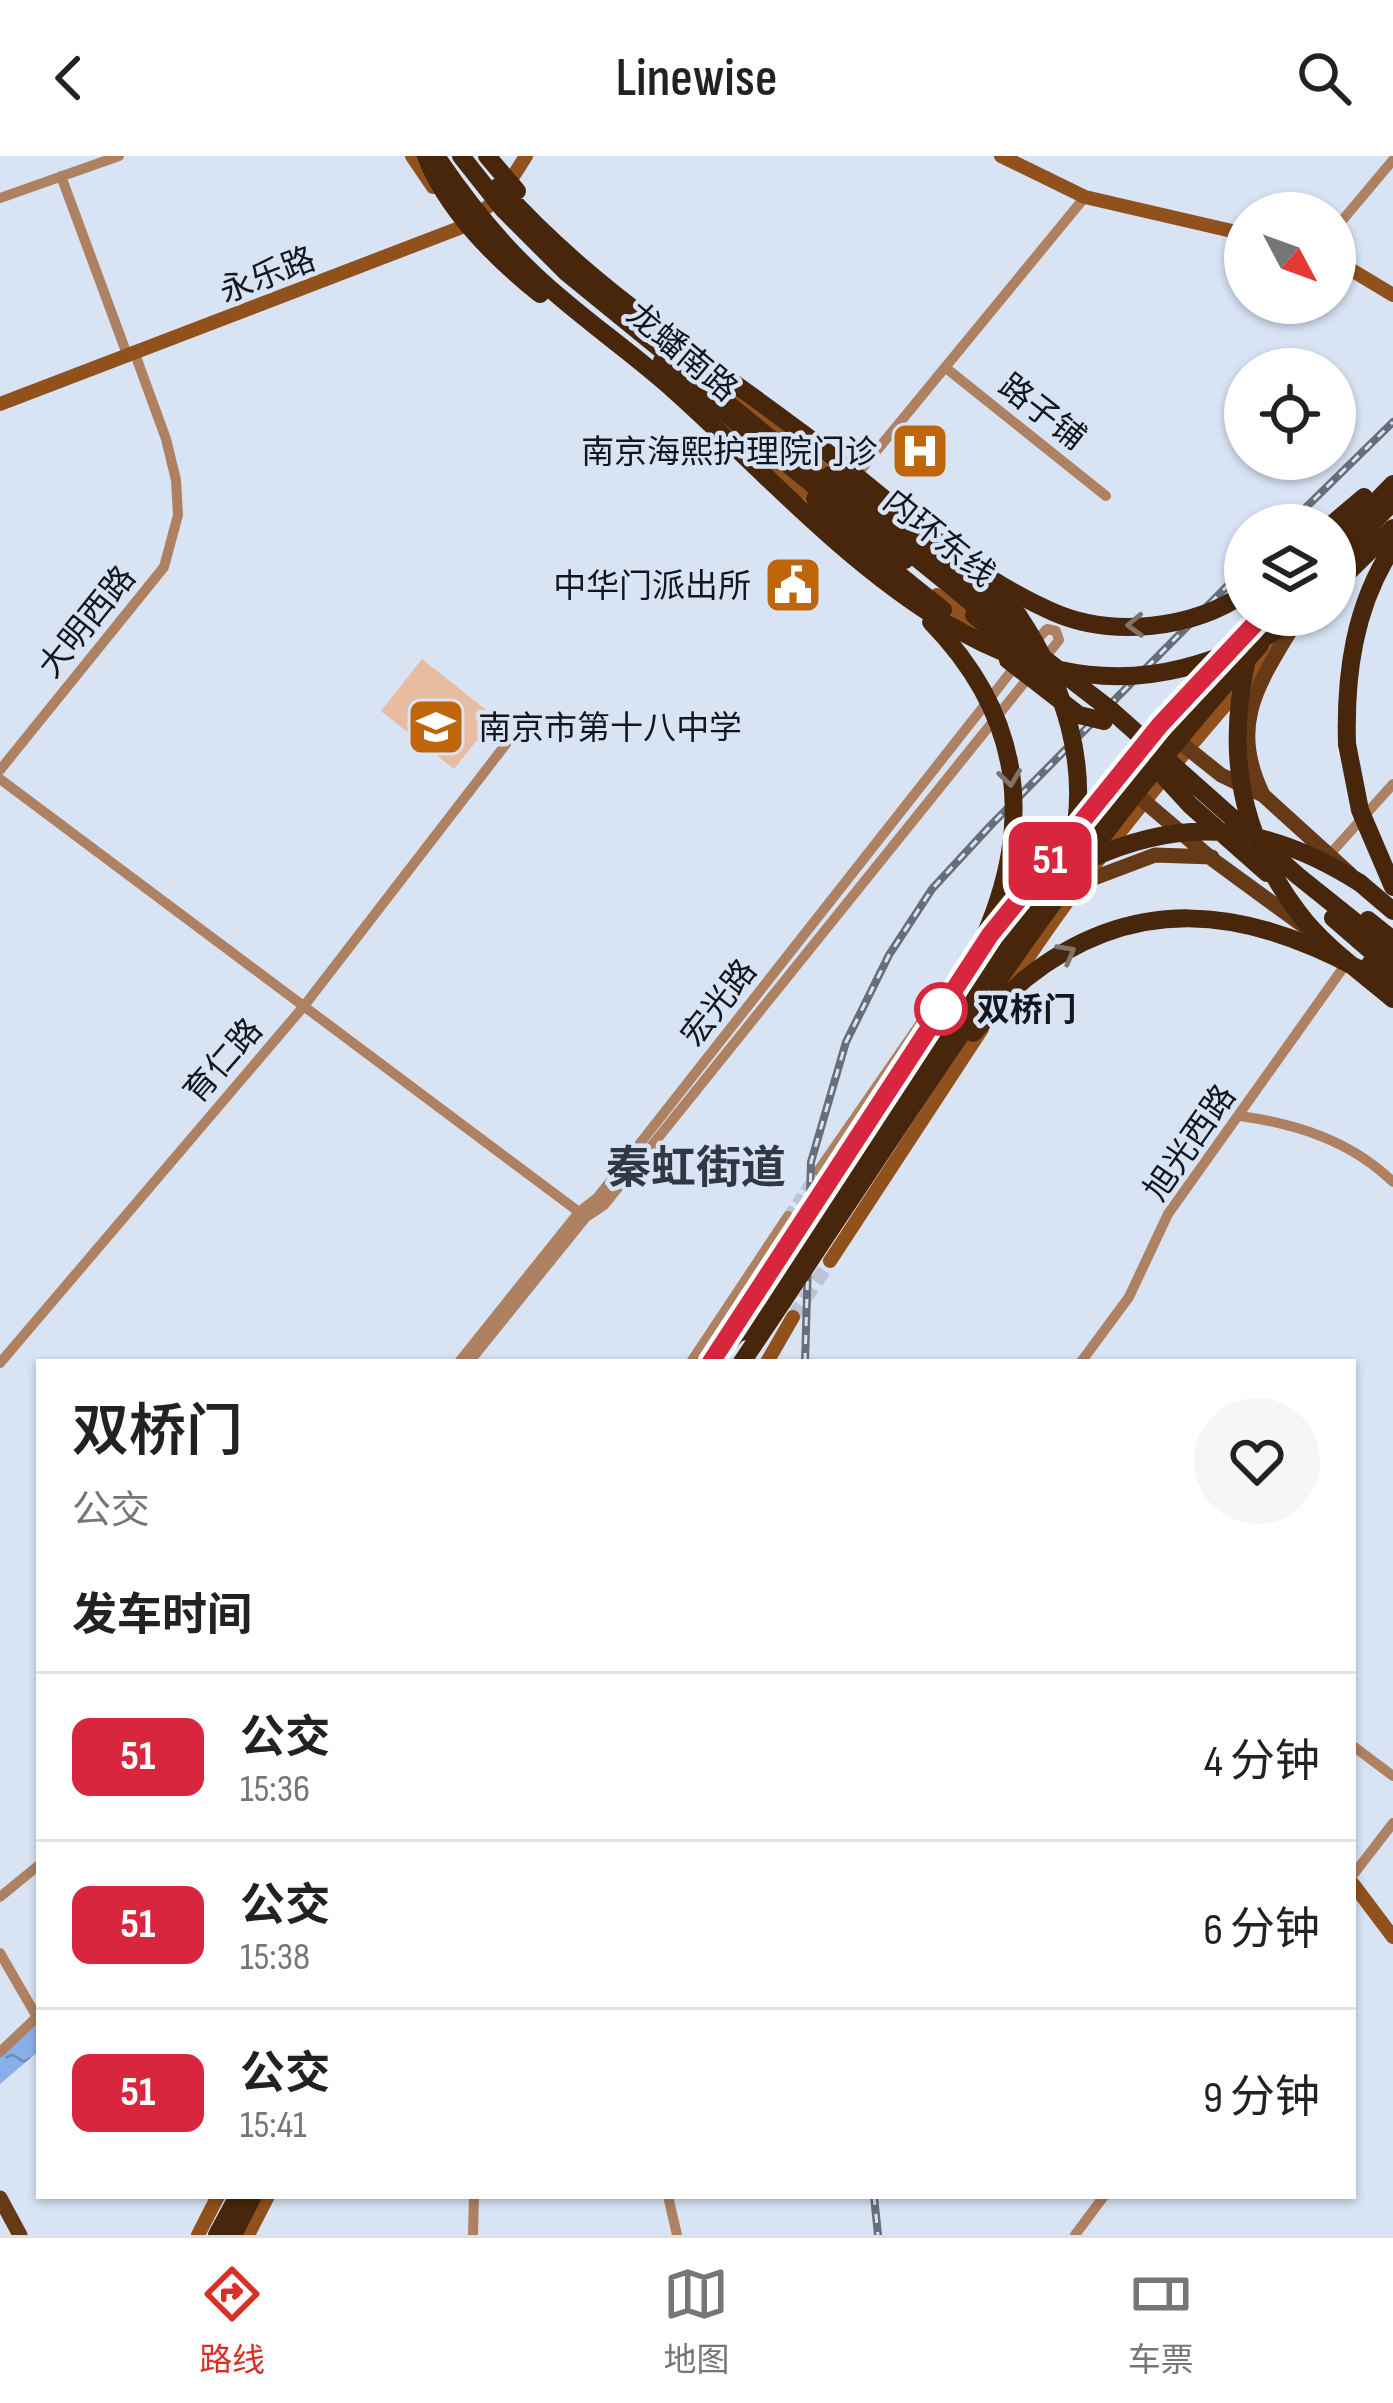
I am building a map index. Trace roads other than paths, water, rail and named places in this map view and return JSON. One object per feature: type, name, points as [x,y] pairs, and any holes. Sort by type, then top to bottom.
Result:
[{"type":"highway","points":[[426,156],[462,215],[518,276],[745,456],[782,476]]},
{"type":"highway","points":[[439,156],[522,243],[640,332]]},
{"type":"highway","points":[[439,156],[487,225],[536,276],[675,390],[807,513],[916,605],[957,648],[981,686],[1006,748],[1013,842],[1000,904],[978,955],[942,1015]]},
{"type":"highway","name":"内环东线","points":[[461,156],[503,209],[566,272],[1393,952]]},
{"type":"highway","points":[[476,156],[527,217],[586,273],[972,566],[1055,613],[1100,625],[1183,620],[1224,606]]},
{"type":"highway","points":[[487,156],[549,225],[615,287],[640,332]]},
{"type":"highway","name":"内环东线","points":[[640,332],[1108,716]]},
{"type":"highway","points":[[1356,504],[1393,468]]},
{"type":"highway","points":[[812,495],[838,526],[1079,715],[1108,716],[1099,688],[840,480]]},
{"type":"highway","points":[[1356,519],[1393,481]]},
{"type":"highway","points":[[1356,540],[1393,502]]},
{"type":"highway","points":[[1356,562],[1393,528]]},
{"type":"highway","points":[[1393,547],[1364,606],[1351,652],[1346,700],[1351,775],[1360,811],[1393,887]]},
{"type":"highway","points":[[713,1359],[782,1291],[817,1265],[1041,929],[1066,866],[1077,812],[1073,747],[1051,670],[1018,615],[972,566]]},
{"type":"highway","points":[[916,605],[1002,652],[1081,674],[1121,677],[1204,662],[1265,636]]},
{"type":"highway","points":[[782,1291],[964,1000],[1034,902],[1248,636]]},
{"type":"highway","points":[[1257,636],[1246,661],[1234,726],[1246,808],[1264,856],[1299,914],[1393,987]]},
{"type":"highway","points":[[782,1291],[1060,893],[1175,745],[1279,636]]},
{"type":"highway","points":[[1144,747],[1190,805],[1393,999]]},
{"type":"highway","points":[[1144,747],[1192,770],[1393,940]]},
{"type":"highway","name":"内环东线","points":[[1144,747],[1393,970]]},
{"type":"highway","points":[[751,1359],[782,1291],[802,1225],[1009,922],[1039,890],[1073,866],[1165,833],[1240,832],[1300,849],[1360,884],[1393,910]]},
{"type":"highway","points":[[972,1033],[1026,978],[1068,951],[1148,922],[1195,917],[1251,924],[1359,963]]},
{"type":"highway","points":[[723,1359],[748,1322]]},
{"type":"highway","points":[[217,2235],[236,2199]]},
{"type":"highway","points":[[233,2235],[251,2199]]},
{"type":"main road","points":[[1364,546],[1393,517]]},
{"type":"main road","points":[[1246,636],[1160,725],[1117,778],[1212,859],[1359,963]]},
{"type":"main road","points":[[1263,795],[1250,768],[1249,718],[1256,687],[1285,636]]},
{"type":"main road","points":[[1160,725],[1221,775],[1263,795],[1331,854],[1393,920]]},
{"type":"main road","points":[[1212,859],[1200,818],[1210,802],[1223,792],[1263,795]]},
{"type":"main road","points":[[1086,880],[1155,855],[1212,859]]},
{"type":"main road","points":[[0,2198],[20,2235]]},
{"type":"street","points":[[0,198],[119,156]]},
{"type":"street","points":[[412,156],[474,237],[518,276]]},
{"type":"street","name":"永乐路","points":[[0,404],[462,227],[500,197],[526,156]]},
{"type":"street","points":[[1001,156],[1085,197],[1224,229]]},
{"type":"street","points":[[1356,204],[1393,160]]},
{"type":"street","name":"大明西路","points":[[0,770],[164,567],[178,515],[166,439],[61,176]]},
{"type":"street","name":"龙蟠南路","points":[[500,197],[640,332],[840,480],[1032,644]]},
{"type":"street","points":[[840,480],[946,368],[1085,197]]},
{"type":"street","name":"龙蟠南路","points":[[484,213],[534,266],[782,476],[812,495],[1016,664]]},
{"type":"street","points":[[1356,273],[1393,295]]},
{"type":"street","name":"路子铺","points":[[946,368],[1106,496]]},
{"type":"street","points":[[1356,556],[1364,546]]},
{"type":"street","name":"宏光路","points":[[461,1359],[582,1214],[597,1198],[1032,644],[1052,628],[1059,636],[1026,680],[604,1205],[582,1214],[471,1359]]},
{"type":"street","points":[[830,1261],[1046,928],[1281,636]]},
{"type":"street","points":[[1016,664],[1026,680]]},
{"type":"street","points":[[0,779],[304,1006],[506,744]]},
{"type":"street","points":[[826,1171],[990,935],[1117,778]]},
{"type":"street","points":[[1331,854],[1393,784]]},
{"type":"street","name":"旭光西路","points":[[1083,1359],[1129,1297],[1168,1214],[1359,963]]},
{"type":"street","name":"育仁路","points":[[0,1363],[304,1006],[582,1214]]},
{"type":"street","points":[[1240,1116],[1270,1120],[1344,1144],[1393,1181]]},
{"type":"street","points":[[693,1359],[788,1216]]},
{"type":"street","points":[[713,1359],[782,1291]]},
{"type":"street","points":[[1356,1748],[1393,1775]]},
{"type":"street","points":[[1356,1875],[1393,1823]]},
{"type":"street","points":[[0,1893],[36,1863]]},
{"type":"street","points":[[1356,1883],[1393,1937]]},
{"type":"street","points":[[0,1952],[36,2016]]},
{"type":"street","points":[[0,2052],[36,2019]]},
{"type":"street","points":[[198,2235],[216,2199]]},
{"type":"street","points":[[248,2235],[266,2199]]},
{"type":"street","points":[[473,2235],[474,2199]]},
{"type":"street","points":[[663,2235],[676,2231],[669,2199]]},
{"type":"street","points":[[1075,2235],[1102,2199]]},
{"type":"water","points":[[36,2017],[36,2054],[0,2084],[0,2050]]},
{"type":"tunnel","points":[[775,1265],[834,1170]]},
{"type":"tunnel","points":[[788,1216],[818,1171]]},
{"type":"tunnel","points":[[793,1317],[830,1261]]},
{"type":"railway","points":[[1309,504],[1393,422]]},
{"type":"railway","points":[[805,1359],[811,1162],[846,1042],[889,955],[932,889],[1224,589]]},
{"type":"railway","points":[[874,2199],[878,2235]]},
{"type":"place","name":"南京海熙护理院门诊","points":[[920,451]]},
{"type":"place","name":"中华门派出所","points":[[793,585]]},
{"type":"place","name":"南京市第十八中学","points":[[436,727]]},
{"type":"place","name":"双桥门","points":[[941,1009]]},
{"type":"district","name":"秦虹街道","points":[[696,1167]]}]
